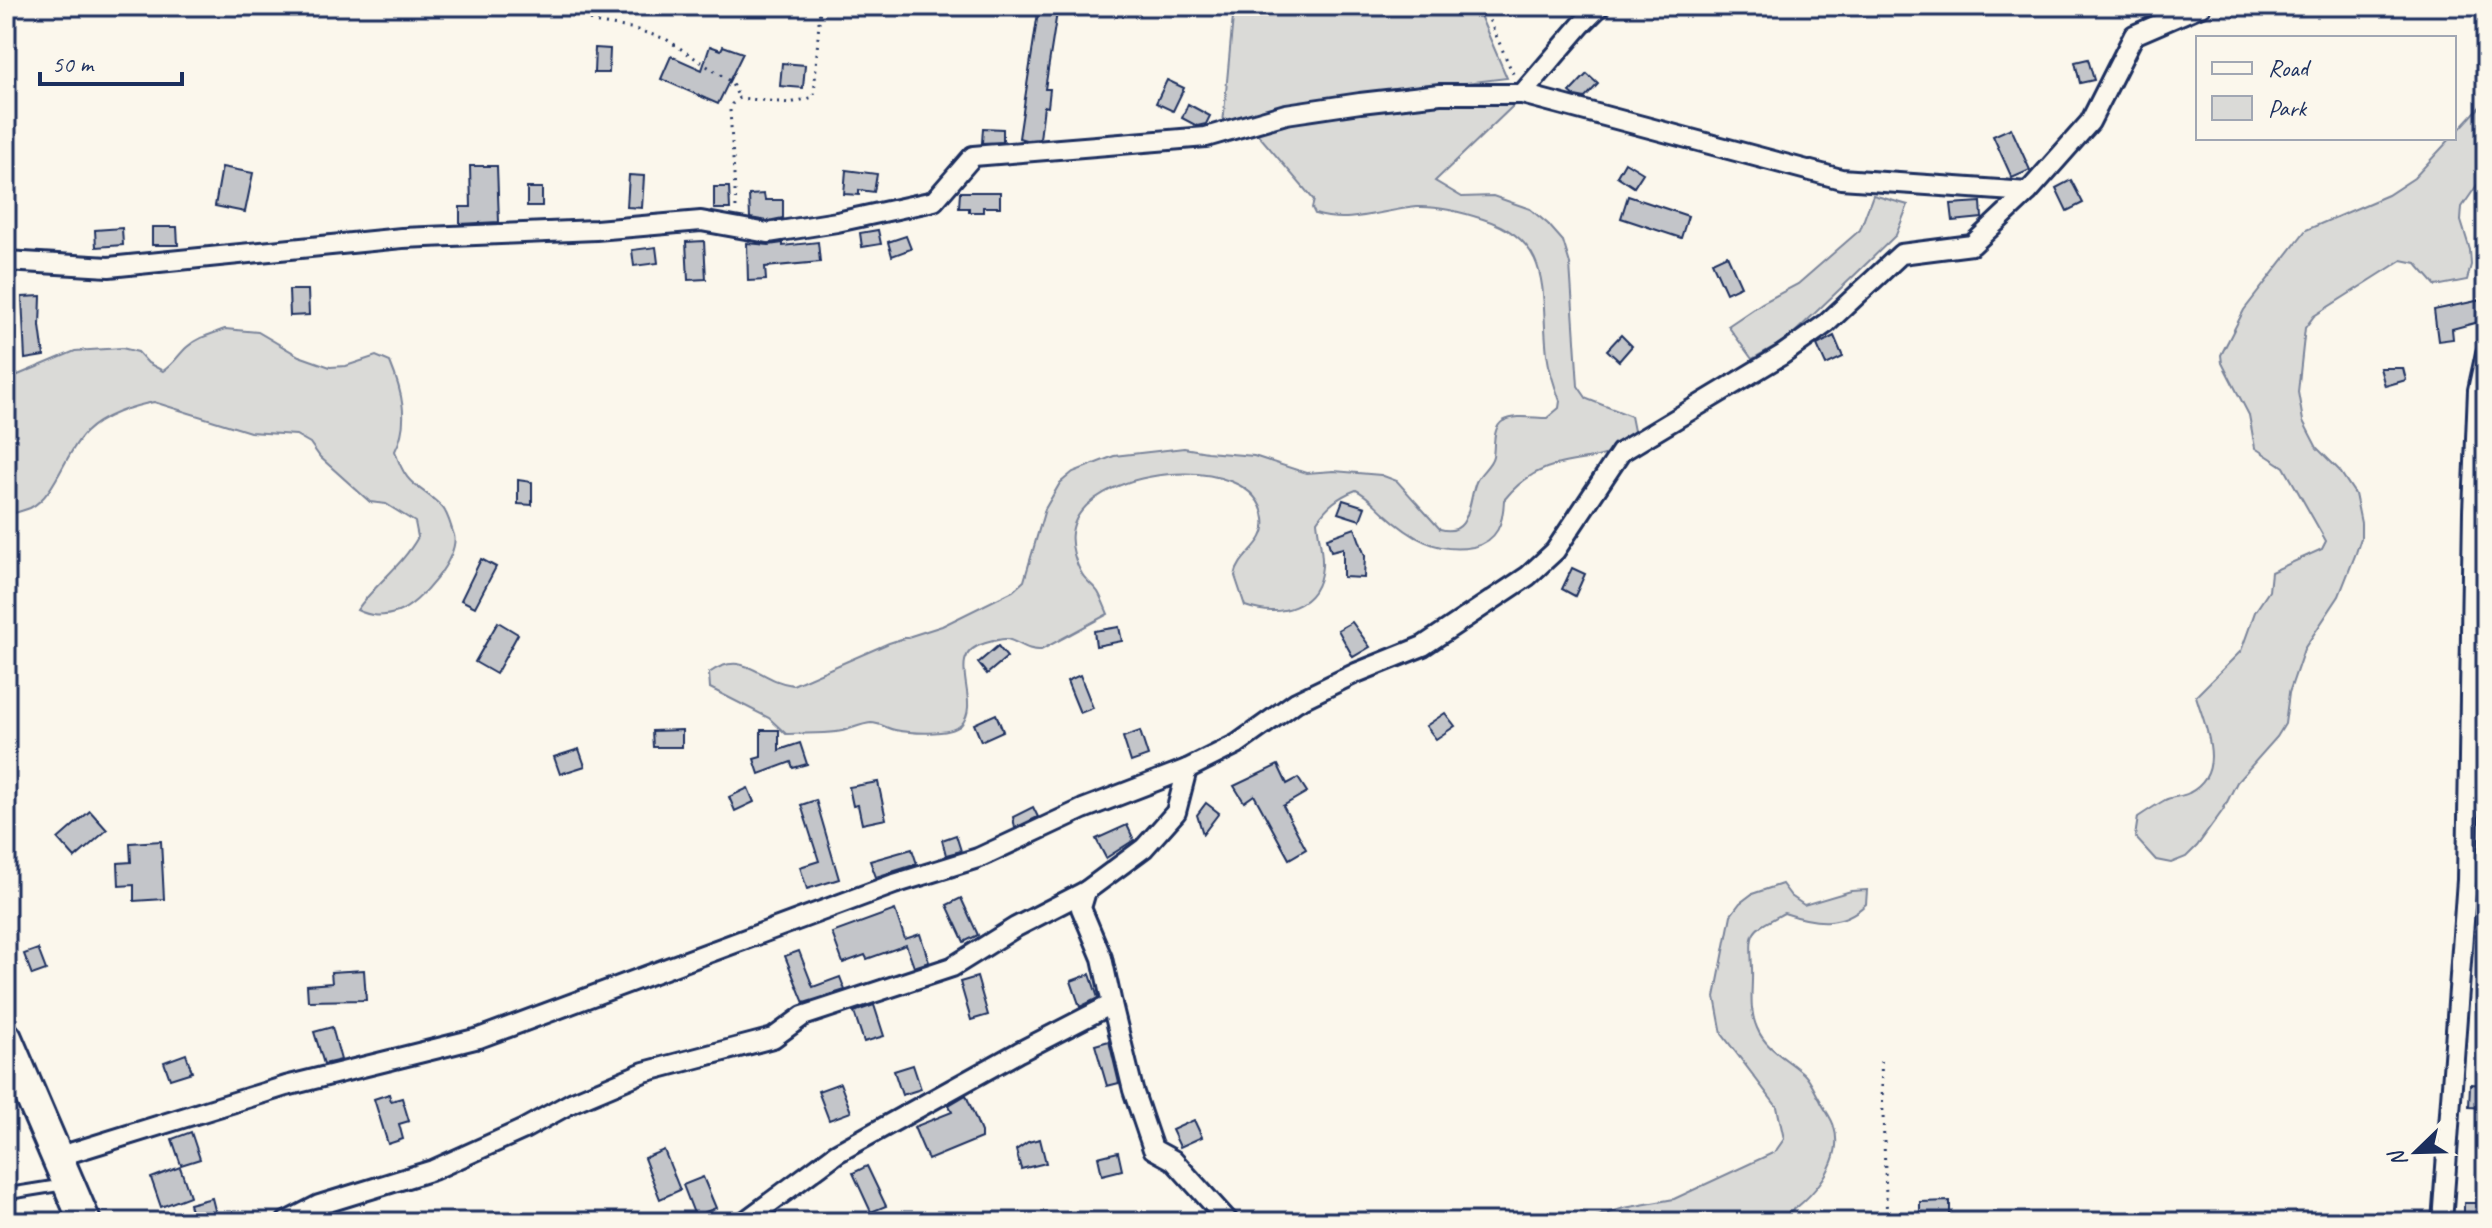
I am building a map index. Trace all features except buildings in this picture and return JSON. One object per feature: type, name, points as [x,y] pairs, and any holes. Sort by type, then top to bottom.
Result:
[{"type":"main road","points":[[6,1038],[85,1222]]},
{"type":"street","points":[[1522,94],[1600,6]]},
{"type":"street","points":[[63,1170],[286,1086],[479,1038],[894,884],[978,858],[1083,809],[1187,769],[1237,744],[1296,702],[1423,646],[1528,576],[1555,551],[1621,452],[1782,355],[1827,323],[1901,254],[1972,245],[2028,192],[2090,122],[2134,35],[2201,6]]},
{"type":"street","points":[[6,261],[109,267],[402,238],[596,230],[701,221],[768,233],[934,201],[973,156],[1206,137],[1286,114],[1440,94],[1522,94],[1841,179],[2028,192]]},
{"type":"street","points":[[2442,1222],[2467,880],[2473,511],[2478,390],[2486,353]]},
{"type":"street","points":[[286,1222],[319,1205],[433,1170],[522,1130],[573,1102],[644,1072],[773,1038],[803,1016],[952,967],[1016,927],[1086,891],[1144,848],[1176,812],[1187,769]]},
{"type":"street","points":[[1086,891],[1081,908],[1102,958],[1133,1090],[1153,1149],[1173,1160],[1229,1222]]},
{"type":"street","points":[[744,1222],[837,1153],[1112,1004]]},
{"type":"lane","points":[[6,1194],[63,1170]]},
{"type":"path","points":[[582,6],[592,22],[631,28],[666,39],[731,82],[739,98]]},
{"type":"path","points":[[737,228],[732,104],[739,98],[790,103],[814,97],[820,6]]},
{"type":"path","points":[[1483,6],[1522,94]]},
{"type":"path","points":[[1881,1061],[1887,1222]]},
{"type":"green space","points":[[1234,6],[1476,6],[1507,78],[1286,105],[1223,124]]},
{"type":"green space","points":[[1484,97],[1515,104],[1435,181],[1462,197],[1493,196],[1530,209],[1563,241],[1570,264],[1578,386],[1587,399],[1631,416],[1634,431],[1617,449],[1599,457],[1548,467],[1527,478],[1504,500],[1494,536],[1473,547],[1448,548],[1425,542],[1394,522],[1356,490],[1334,502],[1317,521],[1322,555],[1319,581],[1305,601],[1284,610],[1245,606],[1235,576],[1242,561],[1262,536],[1264,528],[1264,519],[1253,496],[1231,482],[1201,474],[1168,474],[1134,481],[1104,493],[1082,510],[1072,538],[1080,570],[1098,592],[1108,614],[1041,650],[1004,639],[971,650],[964,668],[967,715],[961,725],[948,731],[910,732],[871,723],[836,732],[786,734],[769,718],[710,688],[709,673],[732,664],[751,668],[793,685],[889,643],[942,626],[1013,591],[1024,581],[1045,509],[1060,483],[1073,472],[1114,456],[1184,448],[1254,456],[1306,473],[1334,471],[1381,475],[1397,481],[1440,529],[1458,528],[1467,516],[1476,482],[1492,460],[1499,424],[1513,418],[1547,418],[1559,408],[1560,401],[1547,354],[1543,291],[1533,256],[1522,241],[1506,229],[1450,210],[1417,207],[1341,218],[1315,214],[1312,208],[1314,200],[1255,131],[1287,120]]},
{"type":"green space","points":[[2486,100],[2486,172],[2462,207],[2461,221],[2470,250],[2471,265],[2467,280],[2436,286],[2416,263],[2402,260],[2314,316],[2305,328],[2298,392],[2303,421],[2317,448],[2339,470],[2355,494],[2361,523],[2361,538],[2339,596],[2304,649],[2289,693],[2285,724],[2277,737],[2237,782],[2223,810],[2197,846],[2186,857],[2171,863],[2156,860],[2135,837],[2138,817],[2165,800],[2189,793],[2201,784],[2211,762],[2208,735],[2196,696],[2241,651],[2255,612],[2269,591],[2271,572],[2322,549],[2326,541],[2284,467],[2255,448],[2249,415],[2222,363],[2221,355],[2244,310],[2306,230],[2388,195],[2414,178],[2449,140],[2456,140],[2456,133]]},
{"type":"green space","points":[[1873,195],[1908,205],[1896,235],[1789,338],[1752,359],[1728,326],[1798,284],[1860,230]]},
{"type":"green space","points":[[225,329],[258,332],[299,356],[330,367],[346,366],[376,356],[390,362],[403,406],[402,429],[395,451],[399,463],[409,479],[444,510],[454,535],[451,555],[444,567],[427,590],[407,608],[382,615],[357,610],[412,547],[418,537],[415,522],[386,504],[370,502],[320,457],[310,443],[296,435],[250,432],[154,402],[118,412],[93,426],[79,440],[54,484],[39,502],[6,515],[6,380],[75,351],[122,348],[138,352],[148,363],[163,371],[191,344]]},
{"type":"green space","points":[[1782,884],[1791,896],[1804,905],[1851,891],[1867,890],[1866,904],[1847,917],[1817,921],[1784,913],[1758,928],[1752,938],[1754,1020],[1766,1042],[1806,1077],[1834,1127],[1834,1156],[1820,1184],[1797,1207],[1773,1222],[1580,1222],[1624,1208],[1674,1199],[1775,1152],[1784,1139],[1777,1107],[1722,1034],[1715,997],[1731,915],[1752,894]]}]
